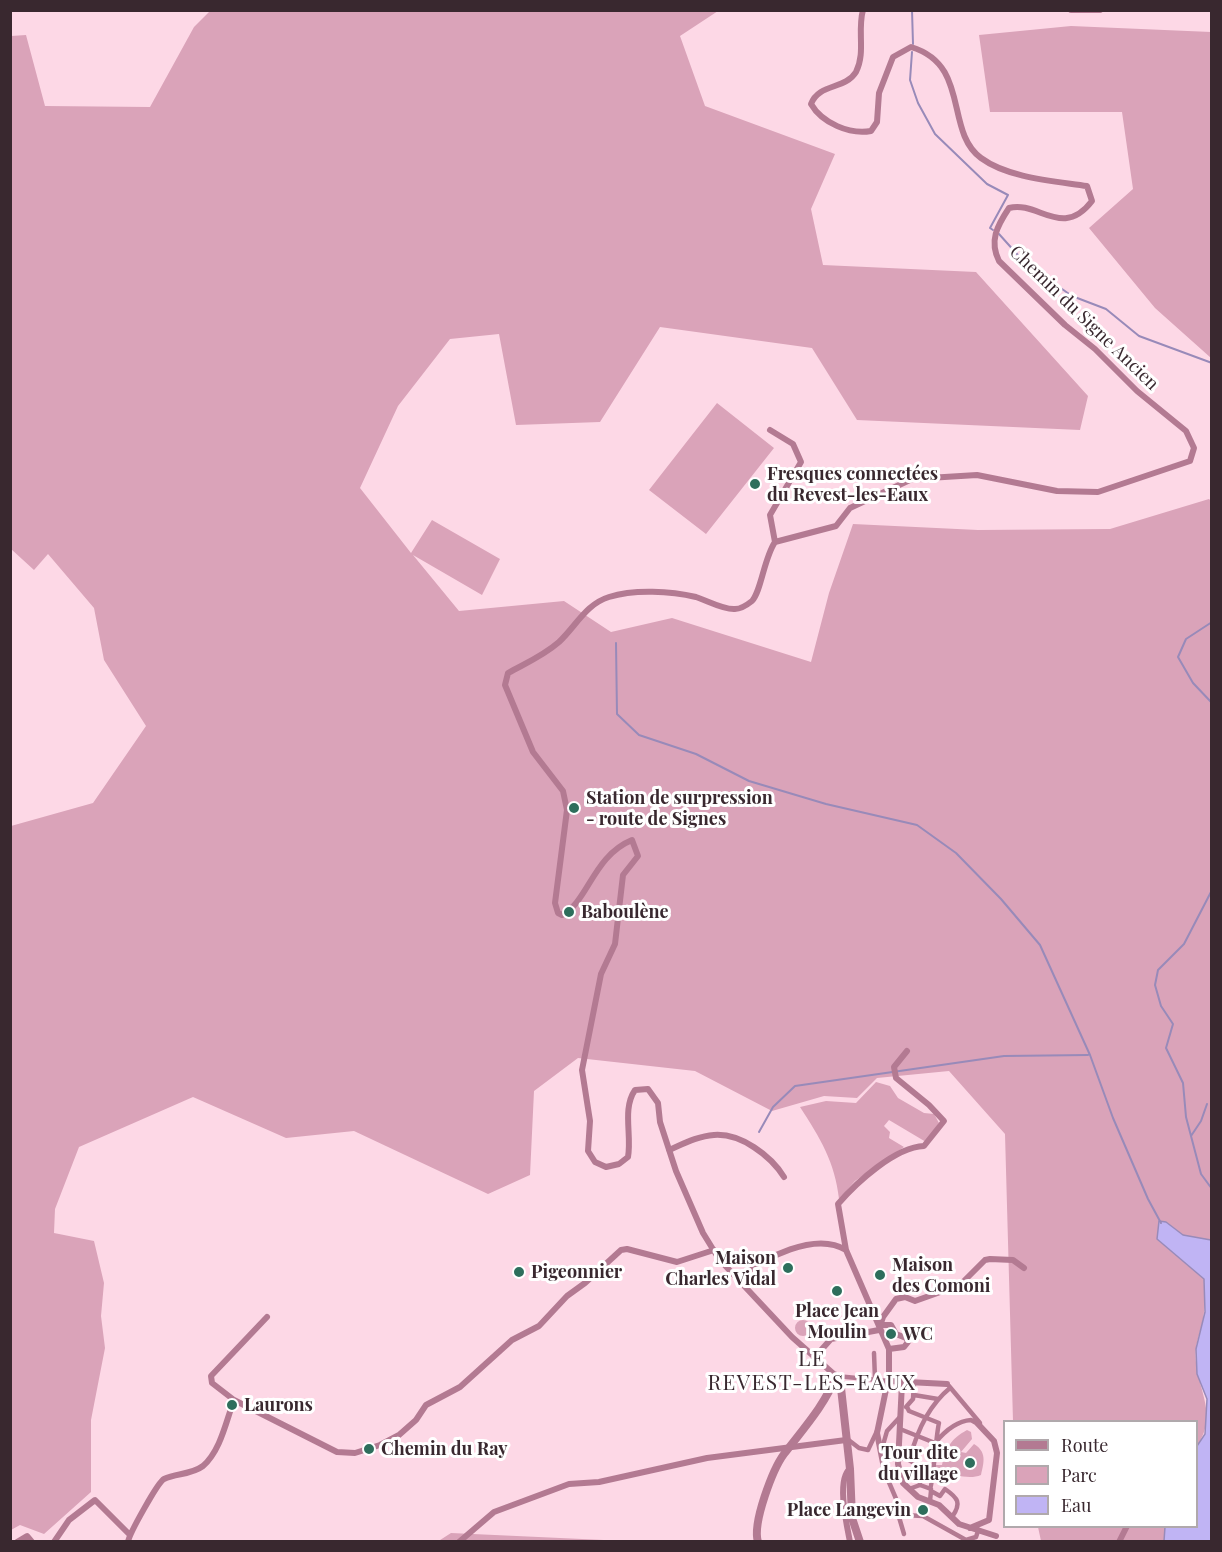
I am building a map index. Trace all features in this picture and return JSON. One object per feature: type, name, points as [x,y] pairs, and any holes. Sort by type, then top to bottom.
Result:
[{"type":"street","name":"Chemin du Signe Ancien","points":[[775,542],[836,526],[850,508],[912,479],[976,475],[1057,491],[1098,492],[1190,461],[1194,448],[1186,431],[1137,391],[1095,349],[1065,325],[999,261],[993,249],[994,236],[1009,208],[1018,206],[1053,219],[1070,216],[1084,211],[1092,201],[1087,186],[1025,177],[980,157],[966,137],[947,75],[927,52],[910,47],[893,57],[879,93],[877,122],[871,130],[858,133],[847,131],[814,110],[811,104],[820,92],[845,84],[855,73],[862,57],[862,10]]},
{"type":"street","points":[[1071,10],[1100,10]]},
{"type":"street","points":[[770,430],[793,444],[801,462],[770,515],[775,542],[767,554],[754,599],[734,610],[694,597],[672,594],[627,593],[608,597],[594,603],[560,640],[537,659],[508,673],[505,681],[533,752],[563,791],[565,798],[567,810],[555,903],[558,913],[562,915],[569,912],[593,875],[617,846],[632,840],[638,856],[623,875],[615,944],[601,974],[582,1070],[590,1121],[588,1151],[595,1162],[606,1167],[619,1164],[628,1157],[631,1141],[628,1100],[635,1090],[648,1089],[658,1103],[660,1122],[669,1149],[703,1233],[714,1250],[766,1310],[814,1358],[841,1376],[949,1386],[984,1426],[986,1433]]},
{"type":"street","points":[[459,1542],[494,1512],[513,1502],[569,1484],[599,1482],[706,1458],[846,1439],[859,1448],[868,1450],[877,1431],[888,1381],[889,1349],[846,1250],[838,1204],[857,1182],[910,1147],[924,1146],[944,1121],[930,1105],[896,1077],[894,1067],[907,1051]]},
{"type":"street","points":[[669,1149],[700,1137],[723,1135],[765,1154],[784,1177]]},
{"type":"street","points":[[739,1278],[765,1258],[787,1250],[829,1244],[846,1250]]},
{"type":"street","points":[[267,1317],[211,1376],[212,1383],[234,1400],[337,1452],[355,1452],[380,1446],[416,1420],[426,1405],[460,1387],[512,1340],[539,1326],[567,1296],[621,1250],[627,1249],[677,1263],[714,1250]]},
{"type":"street","points":[[879,1328],[896,1299],[905,1297],[915,1301],[960,1285],[985,1260],[1005,1258],[1024,1268]]},
{"type":"street","points":[[814,1358],[831,1339],[891,1325],[896,1334],[906,1338],[908,1342],[904,1347],[889,1349]]},
{"type":"street","points":[[874,1353],[875,1379]]},
{"type":"street","points":[[841,1376],[852,1518],[860,1542]]},
{"type":"street","points":[[758,1542],[756,1530],[763,1504],[781,1460],[841,1376]]},
{"type":"street","points":[[902,1383],[898,1459],[903,1482],[909,1489],[939,1505],[959,1524],[996,1536]]},
{"type":"street","points":[[880,1454],[887,1431],[914,1395],[914,1383]]},
{"type":"street","points":[[909,1460],[925,1418],[949,1386]]},
{"type":"street","points":[[914,1395],[939,1398]]},
{"type":"street","points":[[128,1542],[129,1534],[147,1507],[159,1482],[197,1469],[209,1459],[219,1442],[234,1400]]},
{"type":"street","points":[[907,1407],[909,1411],[939,1423],[930,1501]]},
{"type":"street","points":[[935,1443],[962,1422],[971,1419],[995,1444],[997,1453],[991,1512],[988,1521],[969,1528]]},
{"type":"street","points":[[900,1429],[935,1443]]},
{"type":"street","points":[[877,1431],[885,1473],[903,1515],[923,1516],[966,1539],[976,1537],[978,1531]]},
{"type":"street","points":[[898,1459],[909,1460],[919,1466],[920,1485]]},
{"type":"street","points":[[850,1469],[844,1480],[844,1515],[850,1542]]},
{"type":"street","points":[[890,1487],[903,1482]]},
{"type":"street","points":[[909,1489],[920,1485],[940,1496],[945,1489],[958,1499],[958,1508],[952,1518]]},
{"type":"street","points":[[896,1496],[896,1508],[904,1534]]},
{"type":"street","points":[[54,1542],[69,1520],[95,1500],[129,1534]]},
{"type":"street","points":[[1119,1542],[1126,1528]]},
{"type":"street","points":[[17,1542],[27,1536],[32,1542]]},
{"type":"green space","points":[[210,11],[718,11],[680,36],[705,106],[835,154],[811,209],[823,265],[976,272],[1088,396],[1080,430],[857,420],[812,348],[660,327],[600,422],[516,425],[499,334],[450,339],[398,406],[360,488],[411,553],[432,520],[500,559],[482,595],[413,555],[459,611],[564,601],[611,632],[672,618],[811,662],[829,593],[853,524],[978,530],[1110,529],[1209,499],[1211,501],[1211,1240],[1183,1235],[1166,1222],[1157,1239],[1204,1279],[1204,1312],[1196,1348],[1196,1361],[1206,1409],[1206,1421],[1204,1433],[1198,1444],[1198,1420],[1013,1420],[1005,1134],[949,1071],[877,1078],[857,1098],[824,1096],[772,1111],[695,1071],[578,1058],[534,1091],[530,1175],[488,1194],[354,1131],[286,1138],[193,1097],[79,1147],[55,1209],[54,1233],[94,1241],[104,1283],[101,1316],[105,1348],[91,1420],[91,1492],[44,1534],[20,1525],[11,1530],[11,826],[93,803],[146,726],[104,660],[94,608],[48,554],[34,570],[11,549],[11,36],[26,35],[45,106],[150,107],[194,27]]},
{"type":"green space","points":[[1071,26],[1211,32],[1211,358],[1155,308],[1089,228],[1133,189],[1122,112],[990,112],[979,35]]},
{"type":"green space","points":[[717,403],[774,448],[706,534],[649,490]]},
{"type":"green space","points":[[876,1082],[890,1086],[898,1098],[924,1113],[934,1114],[939,1123],[926,1142],[889,1120],[884,1126],[890,1132],[889,1138],[904,1147],[855,1181],[839,1199],[834,1173],[826,1151],[800,1107],[826,1101],[856,1103]]},
{"type":"green space","points":[[803,1320],[811,1328],[803,1336],[795,1328]]},
{"type":"green space","points":[[967,1430],[971,1432],[972,1439],[961,1452],[966,1453],[974,1444],[981,1450],[984,1458],[981,1475],[967,1477],[942,1474],[942,1479],[934,1478],[934,1465],[942,1465],[950,1444]]},
{"type":"green space","points":[[1038,1528],[1165,1528],[1164,1542],[1041,1541]]},
{"type":"green space","points":[[451,1533],[604,1540],[615,1541],[437,1542]]},
{"type":"water","points":[[1159,1221],[1166,1222],[1183,1235],[1211,1240],[1211,1541],[1164,1541],[1165,1528],[1198,1528],[1198,1444],[1205,1434],[1207,1399],[1197,1374],[1196,1349],[1205,1312],[1204,1279],[1157,1239]]},
{"type":"waterway","points":[[912,10],[913,44]]},
{"type":"waterway","points":[[912,52],[910,80],[918,103],[935,134],[987,184],[1008,195],[990,228],[993,230]]},
{"type":"waterway","points":[[999,234],[1025,263],[1072,296],[1106,309],[1139,336],[1212,363]]},
{"type":"waterway","points":[[1212,622],[1186,639],[1178,657],[1193,683],[1212,703]]},
{"type":"waterway","points":[[616,643],[617,714],[639,735],[696,754],[749,781],[826,804],[917,825],[956,853],[1001,899],[1040,945],[1090,1055],[1113,1118],[1148,1199],[1161,1223]]},
{"type":"waterway","points":[[1212,890],[1184,944],[1158,970],[1155,985],[1161,1006],[1173,1024],[1166,1048],[1183,1083],[1186,1117],[1201,1174],[1212,1189]]},
{"type":"waterway","points":[[759,1132],[773,1107],[795,1086],[1004,1056],[1088,1055]]},
{"type":"waterway","points":[[1191,1136],[1201,1121],[1207,1104]]},
{"type":"place","name":"Fresques connectées du Revest-les-Eaux","points":[[755,484]]},
{"type":"place","name":"Station de surpression - route de Signes","points":[[574,808]]},
{"type":"place","name":"Baboulène","points":[[569,912]]},
{"type":"place","name":"Maison Charles Vidal","points":[[788,1268]]},
{"type":"place","name":"Pigeonnier","points":[[519,1272]]},
{"type":"place","name":"Maison des Comoni","points":[[880,1275]]},
{"type":"place","name":"Place Jean Moulin","points":[[837,1291]]},
{"type":"place","name":"WC","points":[[891,1334]]},
{"type":"place","name":"Laurons","points":[[232,1405]]},
{"type":"place","name":"Chemin du Ray","points":[[369,1449]]},
{"type":"place","name":"Tour dite du village","points":[[970,1463]]},
{"type":"place","name":"Place Langevin","points":[[923,1510]]},
{"type":"district","name":"LE REVEST-LES-EAUX","points":[[812,1371]]}]
